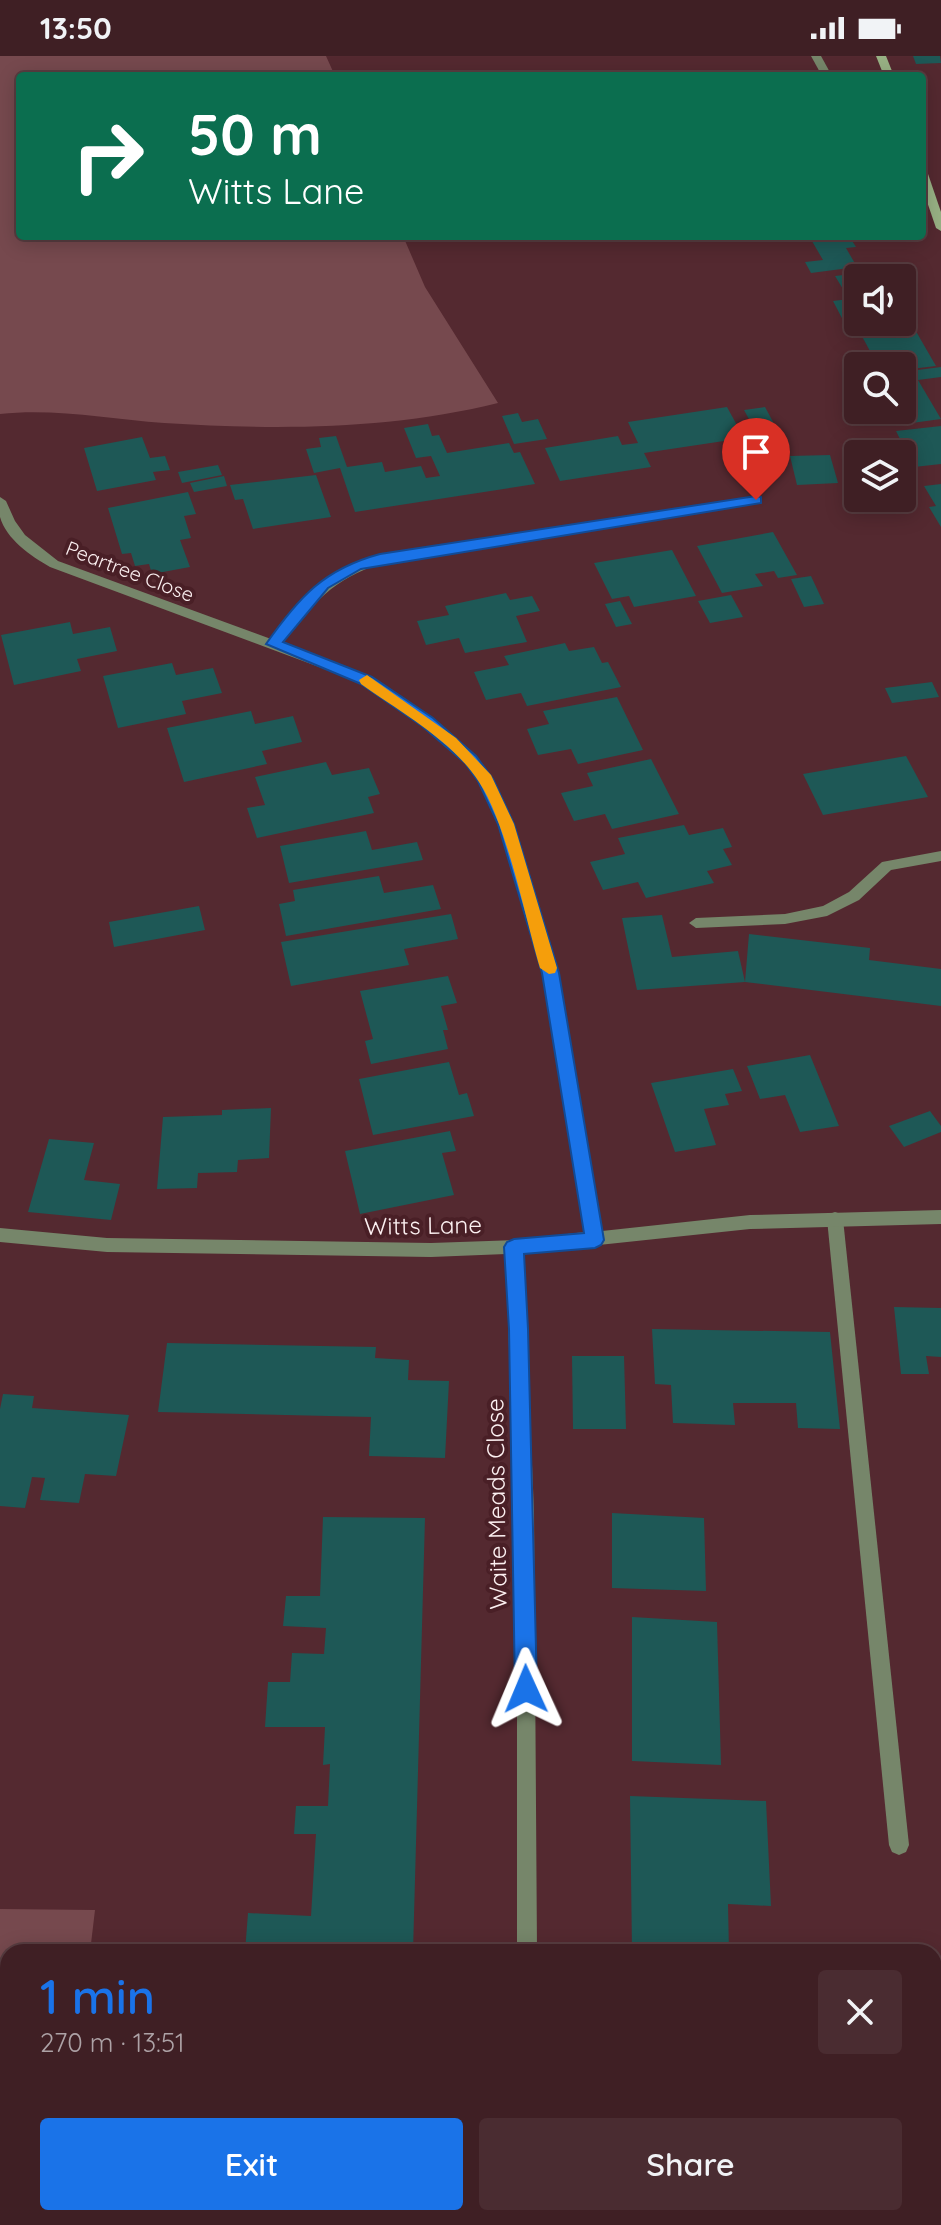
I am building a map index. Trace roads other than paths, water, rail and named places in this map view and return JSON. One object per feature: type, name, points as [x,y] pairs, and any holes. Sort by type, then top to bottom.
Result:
[{"type":"street","points":[[926,178],[936,196],[941,228]]},
{"type":"street","points":[[274,644],[322,585],[356,566],[380,559],[756,500]]},
{"type":"street","name":"Peartree Close","points":[[0,501],[16,534],[39,556],[99,583],[367,680],[451,741],[485,779],[506,824],[550,973],[595,1240]]},
{"type":"street","points":[[696,923],[785,919],[827,911],[854,896],[887,866],[941,856]]},
{"type":"street","name":"Witts Lane","points":[[0,1235],[178,1248],[431,1250],[595,1240],[750,1222],[941,1217]]},
{"type":"street","points":[[835,1219],[899,1845]]},
{"type":"street","name":"Waite Meads Close","points":[[514,1247],[519,1329],[528,1752],[527,1944]]}]
